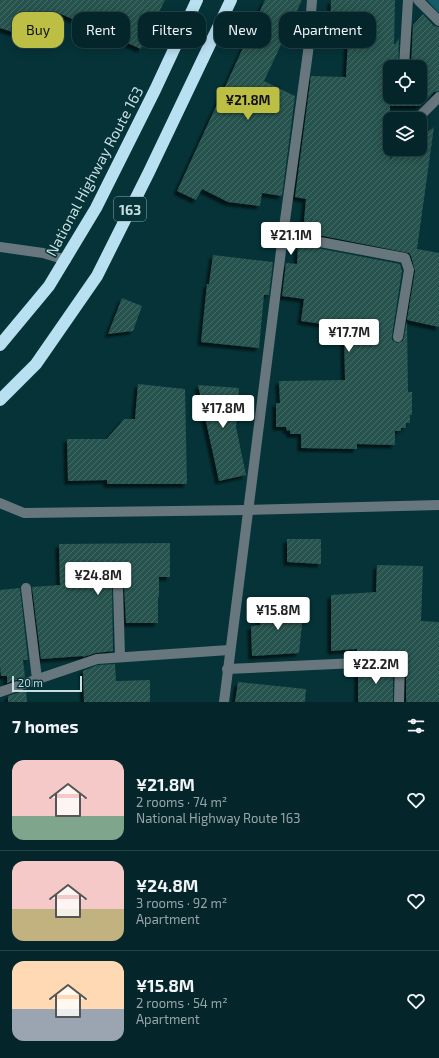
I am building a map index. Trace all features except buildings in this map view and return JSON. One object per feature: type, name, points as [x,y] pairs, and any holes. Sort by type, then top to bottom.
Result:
[{"type":"highway","name":"National Highway Route 163","points":[[0,344],[49,286],[96,208],[155,90],[197,0]]},
{"type":"highway","name":"163","points":[[0,400],[36,364],[97,276],[149,172],[231,0]]},
{"type":"street","points":[[224,702],[229,650],[308,52],[312,0]]},
{"type":"street","points":[[404,60],[408,0]]},
{"type":"street","points":[[418,0],[439,21]]},
{"type":"street","points":[[424,112],[439,97]]},
{"type":"street","points":[[283,235],[405,258],[409,270],[398,337]]},
{"type":"street","points":[[0,247],[43,253],[66,260]]},
{"type":"street","points":[[0,503],[24,512],[248,510],[439,505]]},
{"type":"street","points":[[118,586],[120,657]]},
{"type":"street","points":[[26,588],[37,679]]},
{"type":"street","points":[[0,692],[97,659],[229,650]]},
{"type":"street","points":[[227,669],[400,661],[399,702]]},
{"type":"shaded area","points":[[427,0],[439,0],[439,13]]}]
